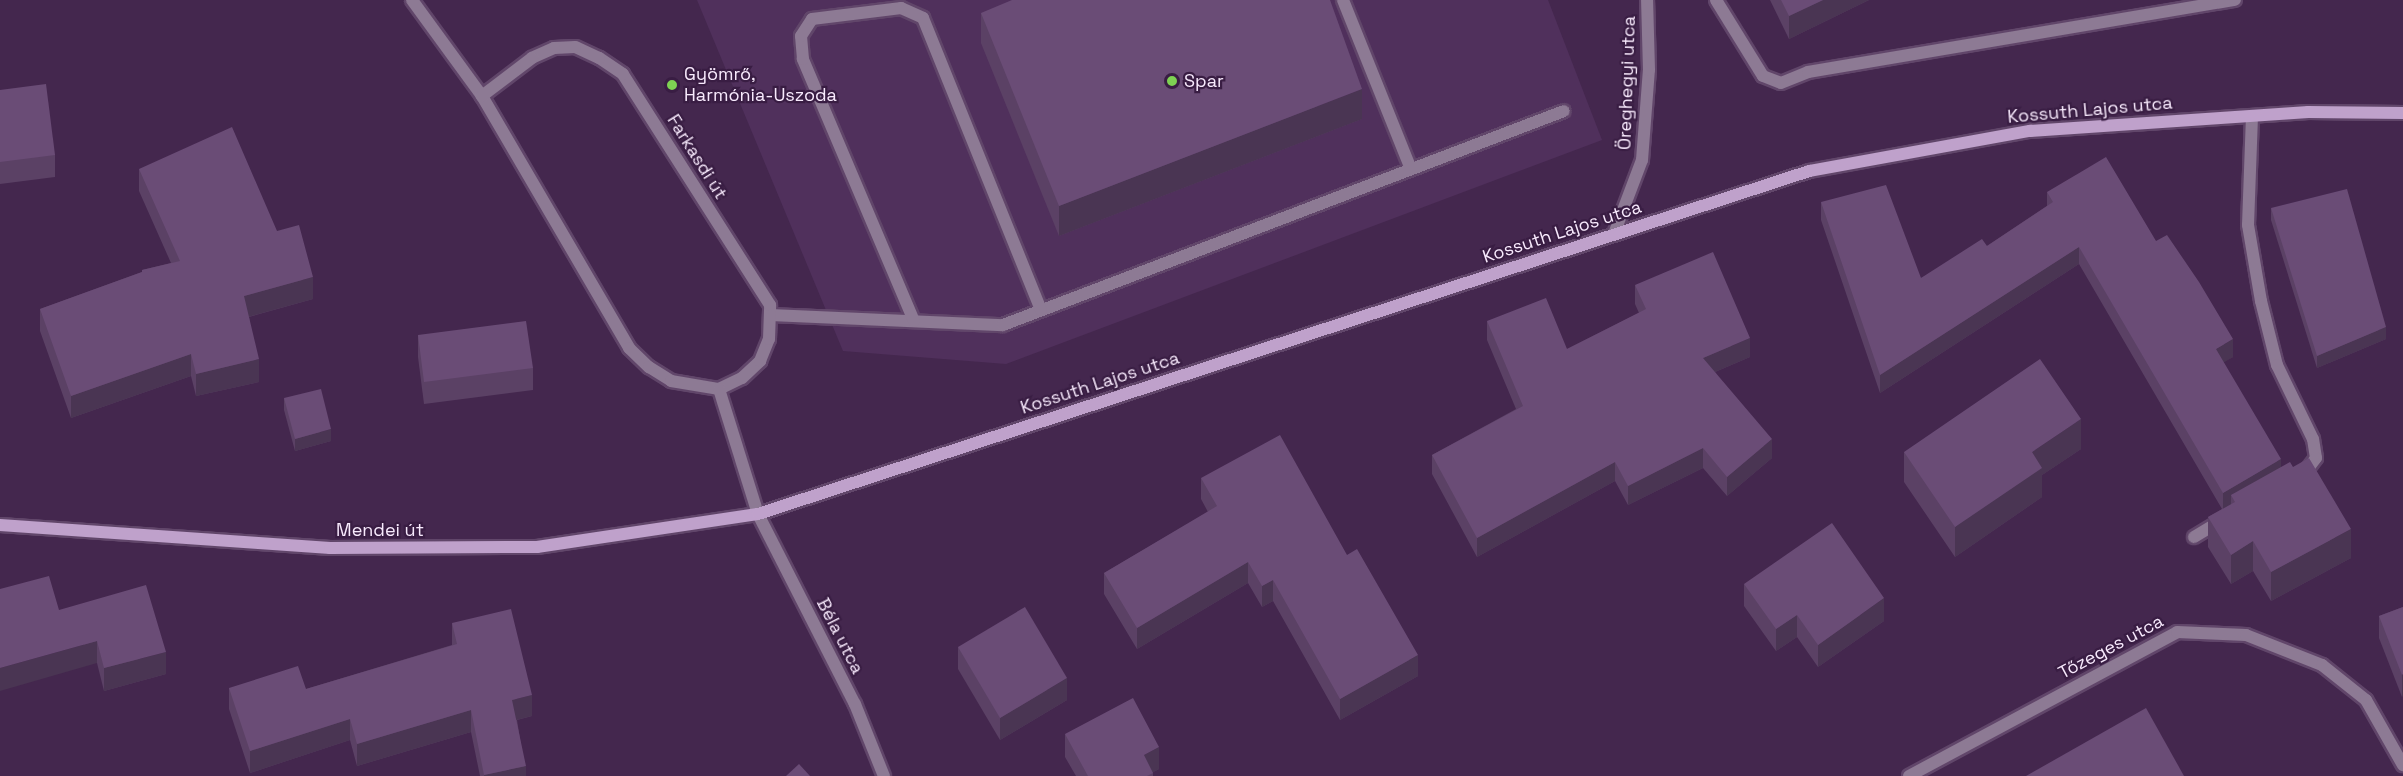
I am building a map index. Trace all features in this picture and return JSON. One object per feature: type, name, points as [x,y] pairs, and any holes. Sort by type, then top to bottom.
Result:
[{"type":"main road","name":"Kossuth Lajos utca","points":[[758,514],[1809,171],[2030,131],[2308,112],[2403,113]]},
{"type":"main road","name":"Mendei út","points":[[0,525],[330,548],[537,547],[758,514]]},
{"type":"street","points":[[412,0],[482,96],[629,348],[649,367],[671,381],[719,389],[742,378],[760,361],[769,339],[771,315],[1004,325],[1564,111]]},
{"type":"street","points":[[1342,0],[1411,169]]},
{"type":"street","name":"Öreghegyi utca","points":[[1614,234],[1642,160],[1649,70],[1647,0]]},
{"type":"street","points":[[1716,0],[1763,76],[1781,83],[1808,72],[2235,0]]},
{"type":"street","points":[[914,321],[803,59],[801,36],[812,19],[901,8],[923,18],[1041,310]]},
{"type":"street","name":"Farkasdi út","points":[[482,96],[532,58],[554,48],[575,47],[623,74],[770,306],[771,315]]},
{"type":"street","points":[[2252,116],[2248,225],[2261,301],[2277,365],[2313,439],[2316,458],[2305,473],[2294,479]]},
{"type":"street","points":[[719,389],[758,514]]},
{"type":"street","name":"Béla utca","points":[[758,514],[855,704],[884,776]]},
{"type":"street","points":[[2194,537],[2234,514]]},
{"type":"street","name":"Tőzeges utca","points":[[1909,776],[2177,632],[2246,635],[2322,665],[2366,700],[2403,765]]},
{"type":"shaded area","points":[[697,0],[1548,0],[1602,140],[1006,364],[843,351]]},
{"type":"building","name":"Spar","points":[[1012,0],[1330,0],[1362,89],[1059,206],[981,13]]},
{"type":"building","points":[[1781,0],[1823,0],[1789,16]]},
{"type":"building","points":[[46,84],[55,155],[0,162],[0,90]]},
{"type":"building","points":[[232,127],[277,231],[299,225],[313,277],[244,296],[259,359],[196,374],[191,354],[71,396],[40,309],[142,272],[142,270],[180,261],[139,169]]},
{"type":"building","points":[[2106,157],[2156,241],[2167,235],[2199,282],[2233,339],[2216,349],[2281,459],[2223,493],[2079,247],[1880,375],[1821,202],[1886,185],[1921,278],[1982,239],[1987,246],[2053,202],[2047,192]]},
{"type":"building","points":[[2347,189],[2386,327],[2317,356],[2271,208]]},
{"type":"building","points":[[1713,252],[1750,338],[1703,358],[1772,439],[1727,477],[1703,448],[1628,486],[1615,462],[1477,538],[1432,455],[1523,406],[1487,321],[1546,298],[1567,349],[1646,309],[1635,285]]},
{"type":"building","points":[[526,321],[533,368],[424,382],[418,335]]},
{"type":"building","points":[[2040,359],[2081,419],[2032,452],[2042,468],[1955,527],[1904,452]]},
{"type":"building","points":[[321,389],[331,429],[295,439],[284,398]]},
{"type":"building","points":[[1280,435],[1347,555],[1357,549],[1418,655],[1340,699],[1273,580],[1262,586],[1248,562],[1137,628],[1104,573],[1217,506],[1201,478]]},
{"type":"building","points":[[2309,458],[2351,529],[2271,572],[2253,541],[2231,555],[2208,517],[2235,502],[2231,495],[2290,462],[2293,467]]},
{"type":"building","points":[[1832,523],[1884,598],[1818,645],[1797,615],[1776,629],[1744,584]]},
{"type":"building","points":[[49,576],[59,610],[146,585],[166,652],[104,668],[97,641],[0,668],[0,589]]},
{"type":"building","points":[[1025,607],[1067,678],[1000,718],[958,647]]},
{"type":"building","points":[[2403,607],[2403,674],[2402,675],[2379,616]]},
{"type":"building","points":[[511,609],[532,695],[512,700],[526,766],[484,775],[471,710],[357,744],[350,719],[250,751],[229,688],[298,666],[306,689],[457,644],[452,623]]},
{"type":"building","points":[[1133,698],[1159,747],[1144,755],[1153,773],[1147,776],[1088,776],[1065,734]]},
{"type":"building","points":[[2146,708],[2184,776],[2026,776]]},
{"type":"building","points":[[799,764],[810,776],[786,776]]},
{"type":"place","name":"Spar","points":[[1172,81]]},
{"type":"place","name":"Gyömrő, Harmónia-Uszoda","points":[[672,85]]}]
